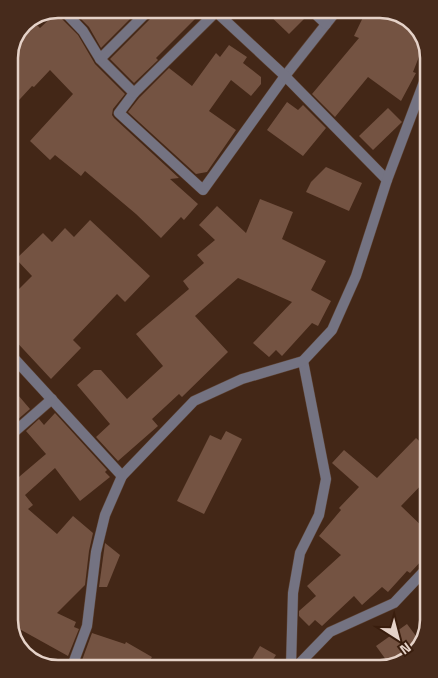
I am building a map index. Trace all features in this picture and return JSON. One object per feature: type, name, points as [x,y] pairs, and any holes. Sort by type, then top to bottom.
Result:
[{"type":"street","points":[[70,18],[83,32],[100,59],[134,93]]},
{"type":"street","points":[[100,59],[141,18]]},
{"type":"street","points":[[206,18],[134,93],[119,113],[203,190],[285,76],[331,18]]},
{"type":"street","points":[[223,18],[285,76],[387,180]]},
{"type":"street","points":[[320,18],[326,24]]},
{"type":"street","points":[[74,660],[87,626],[96,552],[105,515],[122,476],[194,401],[242,379],[303,361],[332,330],[356,276],[387,180],[420,93]]},
{"type":"street","points":[[291,660],[293,593],[300,553],[319,514],[326,479],[303,361]]},
{"type":"street","points":[[18,362],[122,476]]},
{"type":"street","points":[[18,429],[52,399]]},
{"type":"street","points":[[303,660],[330,632],[394,603],[420,576]]},
{"type":"building","points":[[61,18],[78,35],[95,64],[125,94],[113,109],[112,115],[114,118],[179,178],[170,179],[198,204],[184,220],[181,217],[161,238],[85,171],[81,176],[55,155],[50,160],[30,141],[73,94],[50,70],[18,101],[19,47],[26,33],[31,28],[36,24],[40,28],[50,19]]},
{"type":"building","points":[[80,18],[131,18],[101,48],[89,27]]},
{"type":"building","points":[[151,18],[196,18],[134,83],[110,59]]},
{"type":"building","points":[[272,18],[305,18],[289,34]]},
{"type":"building","points":[[363,18],[383,18],[403,24],[415,38],[419,47],[420,55],[413,72],[416,73],[401,101],[368,77],[335,117],[312,94],[359,38],[354,36]]},
{"type":"building","points":[[229,45],[247,57],[243,63],[261,77],[261,84],[251,96],[231,80],[209,111],[236,130],[207,172],[196,174],[128,112],[169,68],[192,86],[216,53],[220,57]]},
{"type":"building","points":[[287,102],[298,110],[303,105],[326,128],[303,156],[267,130]]},
{"type":"building","points":[[388,108],[402,122],[373,150],[359,136]]},
{"type":"building","points":[[326,167],[362,183],[349,211],[306,192],[311,182]]},
{"type":"building","points":[[260,199],[293,212],[282,239],[326,261],[311,290],[331,301],[318,326],[312,323],[282,356],[276,350],[269,357],[253,343],[292,302],[238,278],[195,316],[228,352],[182,397],[179,394],[152,419],[158,426],[118,461],[96,437],[110,424],[77,385],[94,370],[101,370],[127,399],[163,366],[136,334],[189,289],[183,281],[204,263],[197,255],[215,240],[199,225],[217,206],[246,233]]},
{"type":"building","points":[[90,220],[150,276],[125,302],[117,294],[73,340],[81,348],[51,379],[18,344],[18,290],[32,276],[18,261],[18,257],[43,233],[52,242],[65,228],[74,237]]},
{"type":"building","points":[[18,395],[30,409],[18,419]]},
{"type":"building","points":[[55,413],[107,470],[105,472],[110,477],[80,501],[55,468],[25,495],[33,505],[28,509],[57,534],[73,516],[93,533],[85,585],[57,613],[76,622],[74,627],[79,629],[68,656],[19,629],[18,478],[46,454],[26,431],[39,419],[44,425]]},
{"type":"building","points":[[226,431],[242,439],[204,514],[177,501],[210,435],[221,440]]},
{"type":"building","points":[[416,438],[420,442],[420,486],[401,506],[420,524],[420,562],[410,573],[407,571],[388,592],[382,587],[362,605],[354,596],[322,626],[315,620],[309,626],[299,616],[299,611],[316,596],[307,586],[341,555],[319,536],[341,510],[339,508],[359,487],[332,463],[344,450],[377,478]]},
{"type":"building","points":[[105,543],[120,555],[107,587],[99,587]]},
{"type":"building","points":[[407,624],[416,637],[409,649],[391,659],[386,659],[376,646]]},
{"type":"building","points":[[92,633],[125,644],[126,642],[152,657],[150,660],[82,660]]},
{"type":"building","points":[[260,646],[276,655],[273,660],[252,660]]}]
